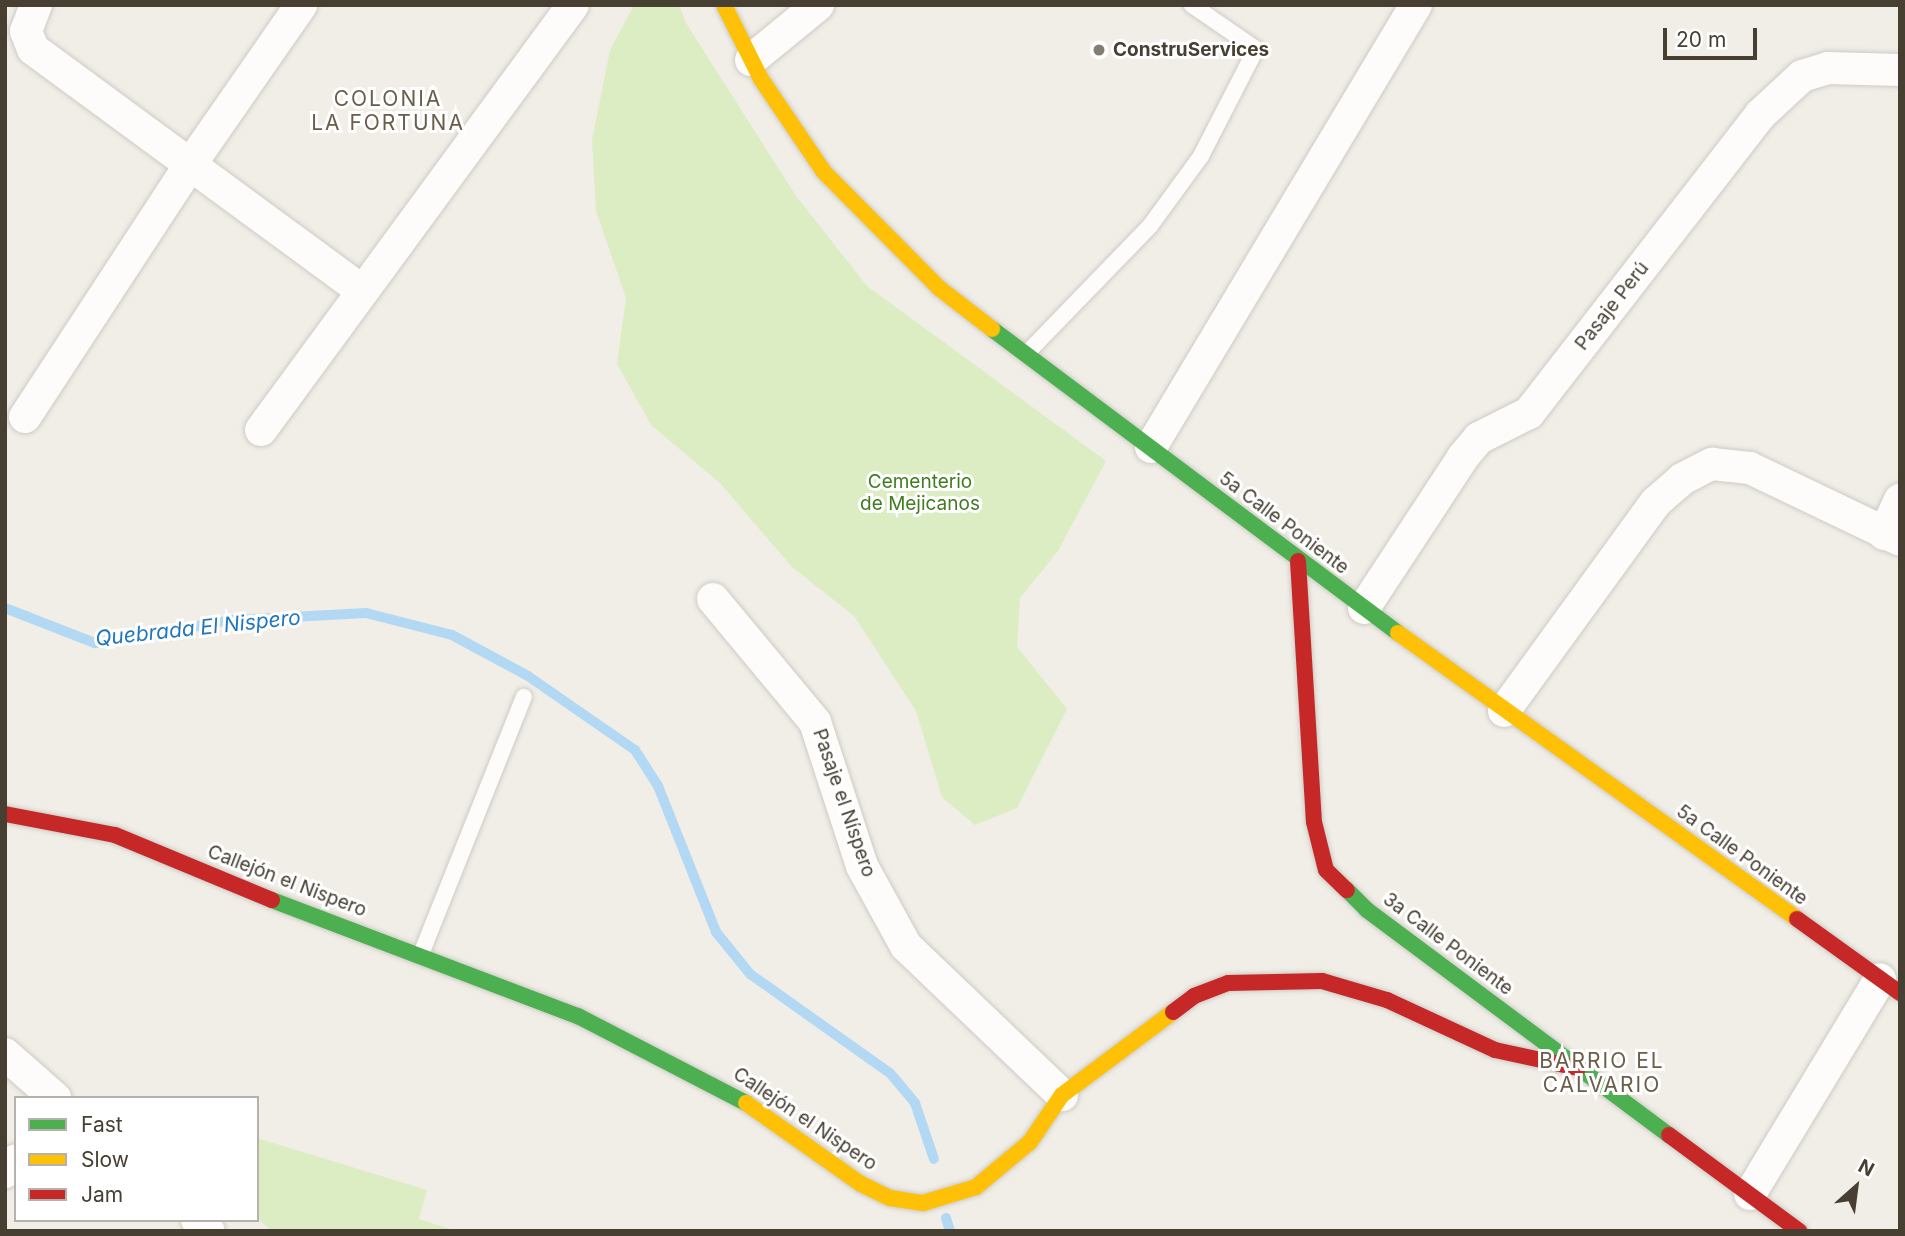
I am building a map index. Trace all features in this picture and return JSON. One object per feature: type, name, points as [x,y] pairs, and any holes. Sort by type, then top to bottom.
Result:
[{"type":"street","points":[[36,5],[26,31],[33,48],[363,290]]},
{"type":"street","points":[[24,417],[190,165],[302,5]]},
{"type":"street","points":[[261,429],[573,5]]},
{"type":"street","name":"5a Calle Poniente","points":[[724,5],[751,60],[824,172],[939,288],[1298,561],[1890,986]]},
{"type":"street","points":[[751,60],[818,5]]},
{"type":"street","points":[[1151,447],[1416,5]]},
{"type":"street","name":"Pasaje Perú","points":[[1364,608],[1463,457],[1479,438],[1529,413],[1760,116],[1802,76],[1828,68],[1900,70]]},
{"type":"street","points":[[1504,711],[1656,502],[1682,479],[1712,464],[1750,468],[1892,537],[1900,500]]},
{"type":"street","name":"3a Calle Poniente","points":[[1298,561],[1314,822],[1326,870],[1367,910],[1799,1231]]},
{"type":"street","name":"Pasaje el Níspero","points":[[713,599],[815,722],[862,866],[906,946],[1062,1095]]},
{"type":"street","name":"Callejón el Nispero","points":[[5,814],[115,835],[232,885],[421,954],[578,1016],[728,1090],[861,1184],[890,1198],[923,1203],[976,1186],[1030,1142],[1062,1095],[1194,996],[1228,982],[1268,979],[1322,981],[1387,1000],[1495,1050],[1578,1068]]},
{"type":"street","points":[[1750,1194],[1890,986]]},
{"type":"street","points":[[5,1054],[53,1096]]},
{"type":"lane","points":[[1026,354],[1150,226],[1201,156],[1255,50],[1192,5]]},
{"type":"lane","points":[[421,954],[524,697]]},
{"type":"green space","name":"Cementerio de Mejicanos","points":[[634,5],[679,5],[686,23],[796,196],[867,286],[1106,461],[1058,551],[1020,598],[1017,647],[1067,709],[1017,808],[975,825],[942,797],[916,711],[854,616],[791,566],[720,483],[651,425],[617,364],[626,298],[596,211],[592,140],[610,50]]},
{"type":"green space","points":[[259,1139],[427,1190],[419,1219],[456,1231],[272,1231],[259,1220]]},
{"type":"waterway","name":"Quebrada El Nispero","points":[[5,608],[95,643],[233,620],[366,613],[452,635],[528,676],[635,750],[658,786],[716,932],[750,974],[890,1073],[915,1103],[934,1159]]},
{"type":"waterway","name":"Quebrada El Nispero","points":[[946,1218],[950,1231]]},
{"type":"traffic: fast","points":[[992,329],[1398,633]]},
{"type":"traffic: fast","points":[[1347,890],[1367,910],[1669,1135]]},
{"type":"traffic: fast","points":[[272,900],[578,1016],[746,1103]]},
{"type":"traffic: slow","points":[[724,5],[761,79],[824,172],[939,288],[992,329]]},
{"type":"traffic: slow","points":[[1398,633],[1797,919]]},
{"type":"traffic: slow","points":[[746,1103],[861,1184],[890,1198],[923,1203],[976,1187],[1030,1142],[1062,1095],[1173,1012]]},
{"type":"traffic: jam","points":[[1298,561],[1314,822],[1326,870],[1347,890]]},
{"type":"traffic: jam","points":[[5,814],[115,835],[272,900]]},
{"type":"traffic: jam","points":[[1797,919],[1900,993]]},
{"type":"traffic: jam","points":[[1173,1012],[1194,996],[1228,983],[1322,981],[1387,1000],[1495,1050],[1578,1068]]},
{"type":"traffic: jam","points":[[1669,1135],[1799,1231]]},
{"type":"place","name":"ConstruServices","points":[[1099,50]]},
{"type":"district","name":"COLONIA LA FORTUNA","points":[[388,111]]},
{"type":"district","name":"BARRIO EL CALVARIO","points":[[1602,1073]]}]
